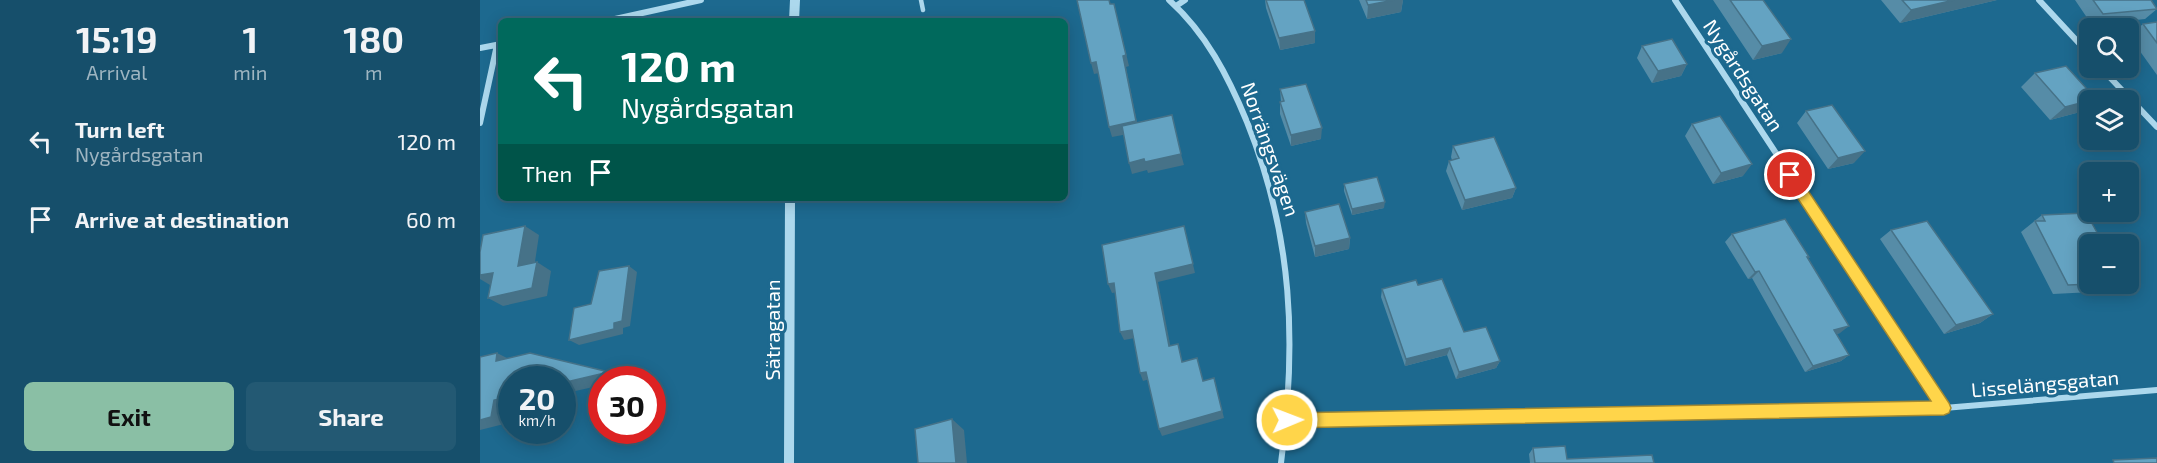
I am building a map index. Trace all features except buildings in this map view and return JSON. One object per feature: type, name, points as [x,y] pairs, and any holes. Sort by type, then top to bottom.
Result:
[{"type":"street","points":[[620,18],[701,0]]},
{"type":"street","points":[[794,18],[795,0]]},
{"type":"street","name":"Norrängsvägen","points":[[1169,0],[1204,39],[1224,67],[1248,123],[1270,188],[1283,238],[1291,301],[1292,354],[1281,463]]},
{"type":"street","points":[[1176,6],[1185,0]]},
{"type":"street","name":"Nygårdsgatan","points":[[1675,0],[1944,408]]},
{"type":"street","points":[[2038,0],[2079,43]]},
{"type":"street","points":[[480,48],[498,44]]},
{"type":"street","points":[[480,123],[498,48]]},
{"type":"street","points":[[2110,78],[2157,127]]},
{"type":"street","name":"Sätragatan","points":[[789,463],[790,201]]},
{"type":"street","name":"Lisselängsgatan","points":[[1287,420],[1944,408],[2157,390]]},
{"type":"lane","points":[[921,0],[923,10]]},
{"type":"route","points":[[1287,420],[1944,408],[1790,175]]}]
